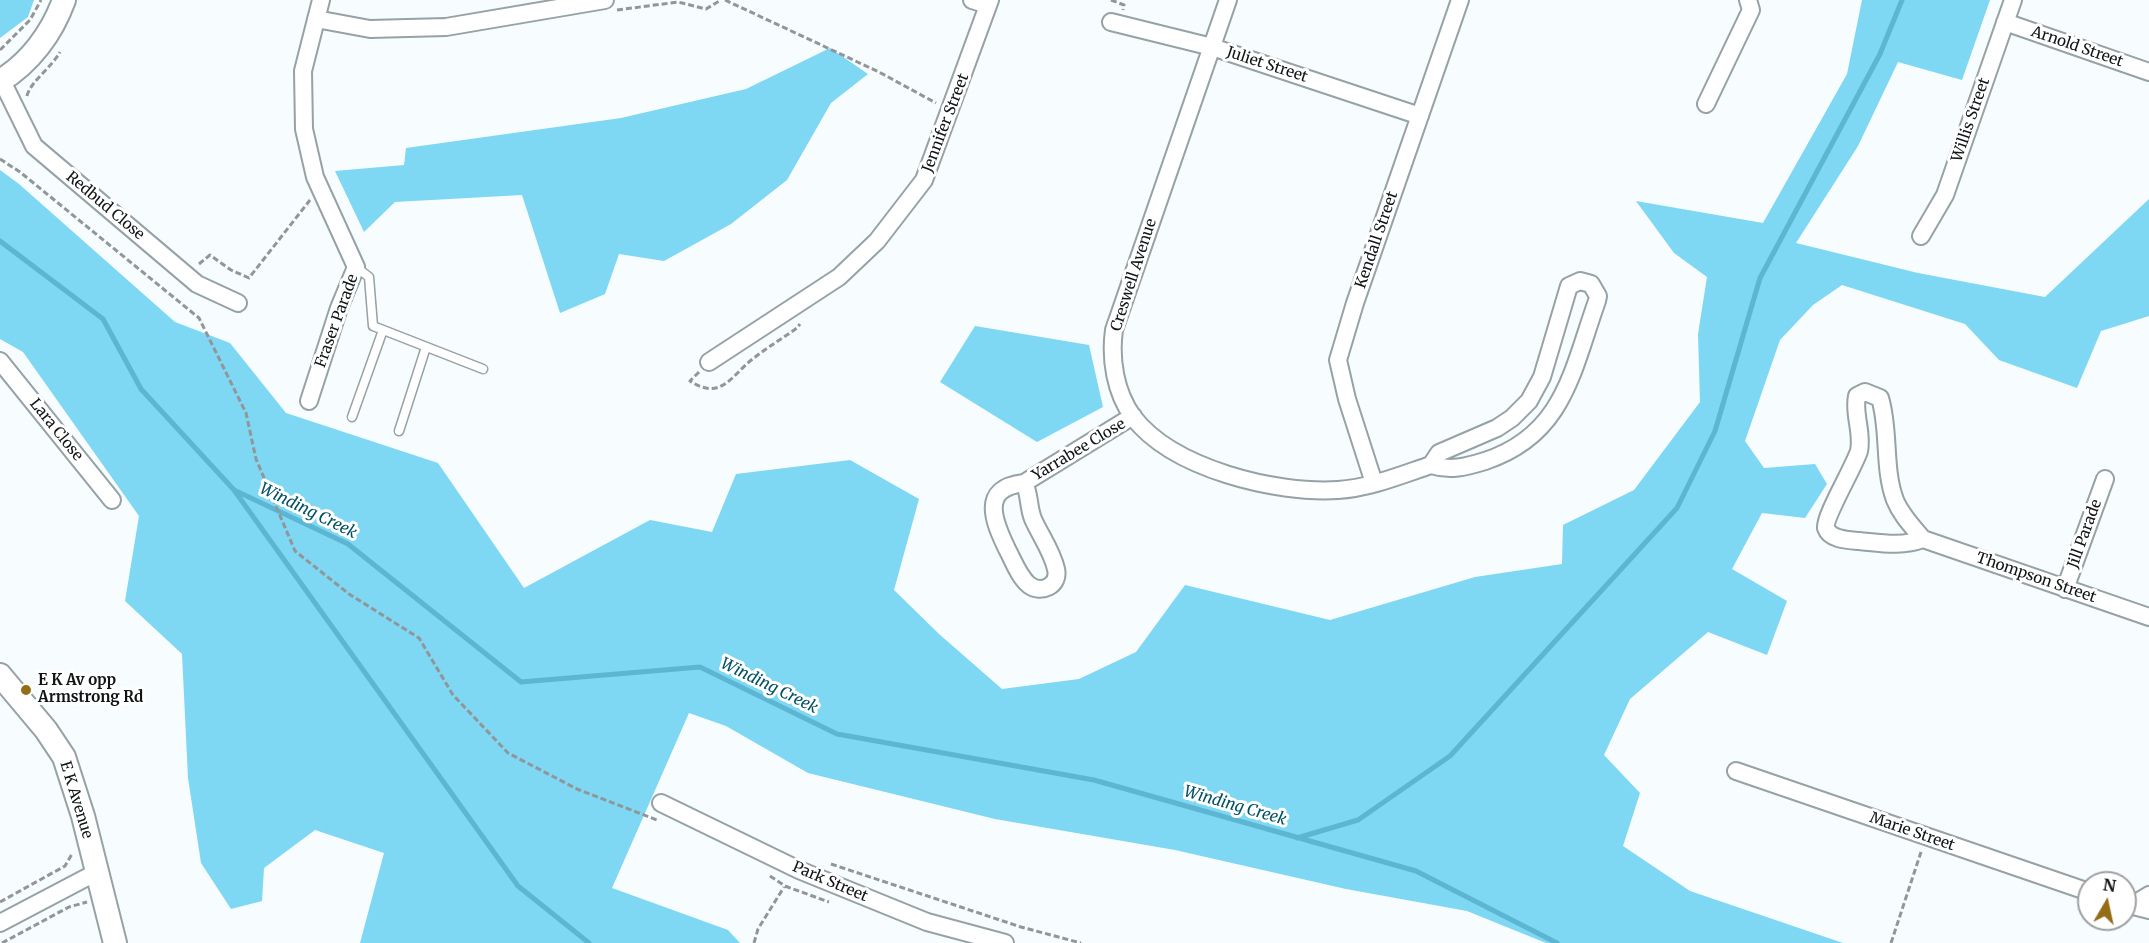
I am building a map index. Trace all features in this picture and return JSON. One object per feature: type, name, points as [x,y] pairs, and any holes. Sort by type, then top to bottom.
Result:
[{"type":"street","points":[[1,81],[30,58],[46,37],[64,0]]},
{"type":"street","name":"Fraser Parade","points":[[309,401],[339,308],[356,267],[315,177],[304,129],[303,72],[321,0]]},
{"type":"street","name":"Creswell Avenue","points":[[1228,0],[1114,330],[1110,356],[1115,377],[1133,416],[1158,440],[1201,465],[1258,482],[1302,491],[1341,490],[1374,483],[1431,465],[1443,469],[1467,467],[1509,453],[1529,440],[1545,424],[1563,395],[1597,301],[1598,296],[1591,284],[1580,281],[1569,286],[1542,377],[1529,401],[1512,418],[1497,428],[1439,453],[1431,465]]},
{"type":"street","name":"Kendall Street","points":[[1374,483],[1347,399],[1338,360],[1460,0]]},
{"type":"street","points":[[1706,104],[1751,10],[1748,0]]},
{"type":"street","name":"Willis Street","points":[[1921,236],[1944,195],[2013,0]]},
{"type":"street","name":"Jennifer Street","points":[[709,362],[839,277],[877,241],[924,180],[951,111],[983,2]]},
{"type":"street","points":[[316,19],[370,29],[446,27],[608,5]]},
{"type":"street","name":"Juliet Street","points":[[1111,21],[1212,47],[1420,116]]},
{"type":"street","name":"Arnold Street","points":[[2005,22],[2149,72]]},
{"type":"street","name":"Redbud Close","points":[[1,81],[34,146],[197,284],[238,303]]},
{"type":"street","name":"Lara Close","points":[[0,361],[112,500]]},
{"type":"street","name":"Thompson Street","points":[[1923,539],[1909,544],[1849,540],[1831,534],[1826,528],[1827,517],[1845,485],[1859,450],[1861,439],[1856,404],[1857,396],[1865,392],[1880,398],[1886,417],[1890,477],[1896,501],[1907,520],[1923,539],[2149,618]]},
{"type":"street","name":"Yarrabee Close","points":[[1024,483],[1032,516],[1057,570],[1055,581],[1043,589],[1029,585],[1024,580],[992,514],[993,506],[1004,490],[1012,484],[1024,483],[1133,416]]},
{"type":"street","name":"Jill Parade","points":[[2065,589],[2105,479]]},
{"type":"street","name":"E K Avenue","points":[[0,675],[46,730],[64,757],[75,786],[115,943]]},
{"type":"street","name":"Marie Street","points":[[1736,771],[2077,888]]},
{"type":"street","name":"Park Street","points":[[662,803],[782,861],[927,922],[1005,943]]},
{"type":"street","points":[[0,923],[96,872]]},
{"type":"lane","points":[[356,267],[369,277],[373,326],[483,369]]},
{"type":"lane","points":[[352,417],[383,330]]},
{"type":"lane","points":[[399,430],[426,347]]},
{"type":"path","points":[[0,50],[30,20],[41,0]]},
{"type":"path","points":[[608,5],[678,2],[706,9],[723,0],[879,72],[951,111]]},
{"type":"path","points":[[1111,0],[1124,5]]},
{"type":"path","points":[[0,159],[20,172],[199,318],[246,413],[256,459],[295,550],[349,594],[419,638],[453,695],[508,753],[577,789],[628,807],[648,818]]},
{"type":"path","points":[[193,264],[203,262],[210,255],[231,270],[249,278],[304,204],[323,194]]},
{"type":"path","points":[[1891,943],[1927,836]]},
{"type":"path","points":[[0,902],[65,866],[73,852],[75,858]]},
{"type":"path","points":[[775,879],[782,861]]},
{"type":"path","points":[[830,863],[1021,927],[1081,943]]},
{"type":"path","points":[[754,943],[758,929],[785,886]]},
{"type":"path","points":[[2,943],[69,907],[103,898]]},
{"type":"shaded area","points":[[0,0],[34,0],[28,17],[0,38]]},
{"type":"shaded area","points":[[1862,0],[1990,0],[1962,80],[1898,62],[1858,146],[1796,243],[1918,273],[2045,297],[2149,199],[2149,316],[2101,331],[2077,388],[1999,360],[1965,324],[1842,285],[1813,305],[1780,340],[1745,441],[1764,468],[1815,464],[1827,484],[1805,518],[1762,513],[1732,569],[1787,601],[1767,655],[1708,632],[1630,699],[1604,755],[1640,793],[1623,846],[1690,891],[1843,943],[1546,943],[1467,911],[1346,889],[1175,850],[995,819],[808,773],[726,726],[689,713],[612,888],[728,930],[740,943],[360,943],[384,853],[315,830],[264,868],[262,901],[231,909],[201,863],[188,778],[182,654],[125,601],[139,516],[23,352],[0,339],[0,170],[19,184],[175,322],[230,343],[286,413],[438,463],[524,588],[650,520],[712,532],[736,474],[850,460],[919,499],[894,590],[939,634],[1002,689],[1079,679],[1136,652],[1185,585],[1330,620],[1475,577],[1562,564],[1563,525],[1634,490],[1700,402],[1698,334],[1707,277],[1674,253],[1636,201],[1763,223],[1847,74]]},
{"type":"shaded area","points":[[830,48],[868,74],[831,103],[787,180],[731,224],[664,261],[619,254],[605,294],[560,313],[522,195],[395,202],[364,232],[335,171],[404,165],[406,148],[621,118],[746,89]]},
{"type":"shaded area","points":[[975,326],[1089,345],[1103,407],[1037,442],[940,382]]},
{"type":"waterway","points":[[1297,838],[1358,820],[1450,756],[1677,508],[1715,431],[1760,278],[1880,54],[1902,0]]},
{"type":"waterway","points":[[0,241],[103,319],[141,389],[234,490],[518,886],[589,943]]},
{"type":"waterway","name":"Winding Creek","points":[[234,490],[348,544],[521,682],[700,667],[837,734],[1094,780],[1416,871],[1557,943]]},
{"type":"place","name":"E K Av opp Armstrong Rd","points":[[26,690]]}]
